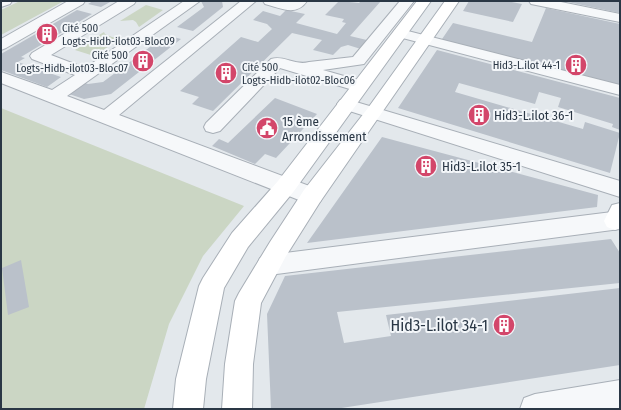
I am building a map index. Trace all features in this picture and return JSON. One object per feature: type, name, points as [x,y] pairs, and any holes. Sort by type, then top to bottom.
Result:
[{"type":"street","points":[[1,3],[5,1]]},
{"type":"street","points":[[1,45],[78,1]]},
{"type":"street","points":[[87,74],[38,56],[129,1]]},
{"type":"street","points":[[170,1],[190,3]]},
{"type":"street","points":[[106,117],[247,1]]},
{"type":"street","points":[[270,1],[294,7],[300,1]]},
{"type":"street","points":[[297,68],[358,61],[406,1]]},
{"type":"street","points":[[188,409],[191,379],[212,286],[240,240],[286,186],[359,86],[424,1]]},
{"type":"street","points":[[237,409],[239,364],[248,302],[268,265],[312,196],[374,112],[452,1]]},
{"type":"street","points":[[536,1],[620,18]]},
{"type":"street","points":[[54,97],[190,3]]},
{"type":"street","points":[[400,33],[620,90]]},
{"type":"street","points":[[213,127],[277,62],[359,86]]},
{"type":"street","points":[[1,77],[312,196]]},
{"type":"street","points":[[346,104],[620,189]]},
{"type":"street","points":[[268,265],[619,220]]},
{"type":"street","points":[[535,409],[620,395]]},
{"type":"green space","points":[[20,1],[64,1],[1,35],[1,10]]},
{"type":"green space","points":[[146,5],[163,10],[139,27],[133,20],[120,21]]},
{"type":"green space","points":[[104,32],[112,37],[123,37],[94,56],[75,50]]},
{"type":"green space","points":[[1,108],[244,206],[203,256],[169,324],[144,409],[1,409]]},
{"type":"building","points":[[93,1],[112,1],[101,7],[88,4]]},
{"type":"building","points":[[201,1],[222,1],[223,7],[193,31],[177,27],[204,7]]},
{"type":"building","name":"Cité 500 Logts-Hidb-ilot02-Bloc06","points":[[339,1],[359,3],[361,1],[381,1],[350,36],[371,41],[364,50],[348,45],[341,47],[333,55],[313,50],[322,40],[292,33],[213,111],[192,104],[199,97],[180,91],[241,37],[258,42],[272,29],[267,24],[253,20],[263,11],[280,16],[286,10],[305,14],[296,23],[337,34],[346,23],[342,22],[344,19],[325,15]]},
{"type":"building","points":[[469,1],[507,1],[522,4],[513,22],[463,11]]},
{"type":"building","points":[[620,1],[620,13],[568,2]]},
{"type":"building","name":"Hid3-L.ilot 44-1","points":[[546,8],[620,24],[620,88],[440,42],[453,23],[532,42]]},
{"type":"building","name":"Cité 500 Logts-Hidb-ilot03-Bloc09","points":[[77,10],[92,14],[21,57],[25,58],[18,62],[61,77],[47,87],[1,70],[1,54]]},
{"type":"building","name":"Cité 500 Logts-Hidb-ilot03-Bloc07","points":[[166,35],[181,39],[111,94],[84,99],[66,93],[82,82],[88,84],[103,82]]},
{"type":"building","name":"Hid3-L.ilot 36-1","points":[[437,50],[620,98],[620,130],[612,127],[613,124],[558,107],[561,98],[539,92],[535,104],[459,83],[455,92],[583,129],[585,122],[620,133],[610,173],[398,108]]},
{"type":"building","points":[[275,98],[317,114],[276,158],[265,154],[255,164],[212,146],[219,139],[228,143]]},
{"type":"building","name":"Hid3-L.ilot 35-1","points":[[382,137],[598,195],[597,207],[307,243]]},
{"type":"building","name":"Hid3-L.ilot 34-1","points":[[611,239],[620,253],[620,283],[337,312],[344,343],[391,336],[386,315],[620,288],[620,365],[335,409],[271,409],[267,314],[285,276]]},
{"type":"building","points":[[21,260],[29,307],[8,315],[2,268]]},
{"type":"place","name":"Cité 500 Logts-Hidb-ilot03-Bloc09","points":[[47,34]]},
{"type":"place","name":"Cité 500 Logts-Hidb-ilot03-Bloc07","points":[[143,61]]},
{"type":"place","name":"Hid3-L.ilot 44-1","points":[[576,65]]},
{"type":"place","name":"Cité 500 Logts-Hidb-ilot02-Bloc06","points":[[226,73]]},
{"type":"place","name":"Hid3-L.ilot 36-1","points":[[479,115]]},
{"type":"place","name":"15 ème Arrondissement","points":[[267,128]]},
{"type":"place","name":"Hid3-L.ilot 35-1","points":[[426,166]]},
{"type":"place","name":"Hid3-L.ilot 34-1","points":[[504,325]]}]
